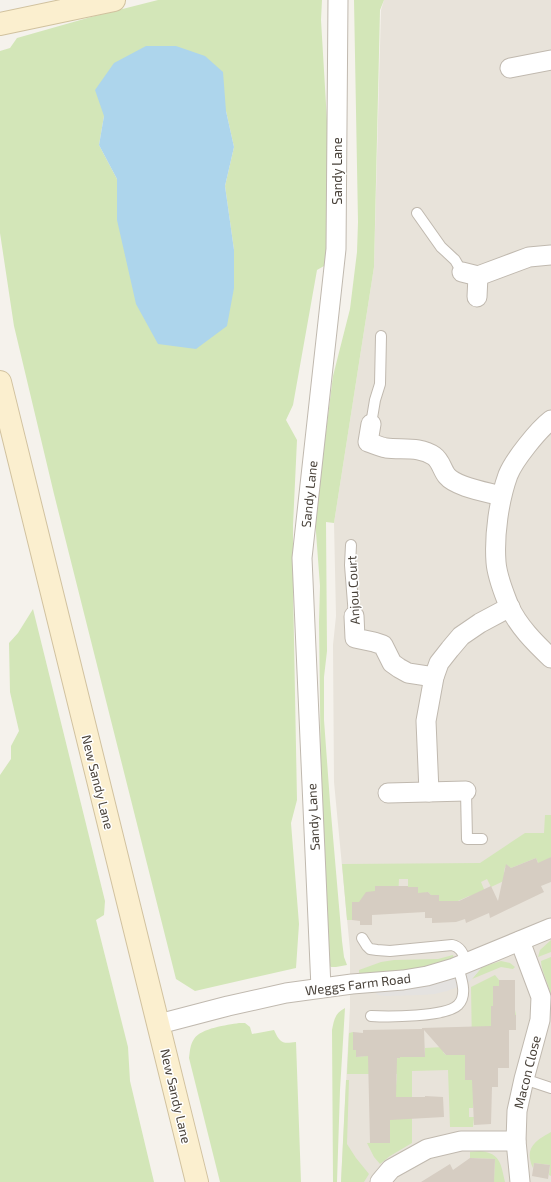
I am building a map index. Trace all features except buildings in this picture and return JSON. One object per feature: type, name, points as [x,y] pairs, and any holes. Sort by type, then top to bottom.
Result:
[{"type":"street","points":[[8,23],[70,4],[114,0]]},
{"type":"street","name":"Sandy Lane","points":[[322,988],[302,558],[336,249],[338,0]]},
{"type":"street","points":[[510,68],[551,60]]},
{"type":"street","points":[[477,297],[470,274],[529,257],[551,255]]},
{"type":"street","name":"New Sandy Lane","points":[[0,382],[197,1182]]},
{"type":"street","points":[[551,420],[543,426],[509,473],[501,496],[496,539],[496,563],[510,607],[534,643],[551,658]]},
{"type":"street","points":[[371,424],[368,442],[385,448],[412,448],[434,456],[441,464],[447,476],[454,482],[501,496]]},
{"type":"street","points":[[429,792],[426,721],[434,677],[439,663],[461,636],[480,623],[510,607]]},
{"type":"street","name":"Anjou Court","points":[[354,616],[355,638],[383,645],[392,663],[408,673],[434,677]]},
{"type":"street","points":[[388,793],[466,791]]},
{"type":"street","name":"Weggs Farm Road","points":[[159,1024],[260,998],[322,988],[427,976],[462,965],[551,928]]},
{"type":"street","name":"Macon Close","points":[[520,941],[541,997],[546,1005],[540,1020],[517,1111],[516,1141],[520,1182]]},
{"type":"street","points":[[380,1182],[391,1169],[427,1149],[461,1141],[516,1141]]},
{"type":"lane","points":[[417,213],[441,247],[470,274]]},
{"type":"lane","points":[[371,424],[375,400],[380,384],[382,336]]},
{"type":"lane","name":"Anjou Court","points":[[351,545],[350,565],[354,616]]},
{"type":"lane","points":[[466,791],[467,839],[482,839]]},
{"type":"lane","points":[[362,938],[366,946],[370,949],[377,950],[390,951],[452,945],[457,946],[461,950],[463,996],[458,1005],[433,1014],[414,1016],[371,1016]]},
{"type":"lane","points":[[524,1079],[551,1088]]},
{"type":"shaded area","points":[[384,0],[551,0],[551,1182],[341,1182],[350,1007],[350,950],[334,782],[333,645],[336,616],[334,523],[374,267],[381,10]]},
{"type":"shaded area","points":[[482,967],[467,983],[435,994],[386,996],[378,995],[375,992],[410,989],[438,983]]},
{"type":"green space","points":[[158,0],[322,0],[321,20],[328,138],[330,248],[324,266],[317,270],[293,405],[286,420],[297,440],[293,525],[293,587],[297,800],[291,823],[299,924],[296,968],[195,991],[176,979],[54,494],[14,326],[0,233],[0,51],[10,48],[17,38]],"holes":[[[226,111],[234,147],[225,186],[234,250],[117,220],[117,179],[99,145],[104,116]]]},
{"type":"green space","points":[[354,0],[384,0],[380,10],[374,267],[334,523],[326,522],[327,651],[324,677],[324,720],[342,941],[344,957],[347,965],[331,967],[327,963],[321,783],[320,586],[315,519],[333,376],[350,309],[357,252],[358,222]]},
{"type":"green space","points":[[33,609],[105,901],[104,915],[96,920],[128,1047],[130,1081],[154,1182],[0,1182],[0,775],[11,759],[11,746],[19,731],[10,692],[9,643],[18,633]]},
{"type":"green space","points":[[545,815],[551,815],[551,857],[539,865],[536,858],[511,868],[508,866],[505,867],[504,872],[508,879],[491,887],[487,879],[481,882],[486,894],[469,896],[449,905],[445,901],[439,901],[438,895],[431,895],[428,892],[418,895],[408,887],[408,879],[399,879],[398,898],[390,899],[390,886],[375,886],[375,896],[364,902],[352,902],[352,920],[347,920],[342,864],[480,863],[525,833],[544,833]]},
{"type":"green space","points":[[551,940],[551,952],[538,957],[540,950]]},
{"type":"green space","points":[[453,955],[454,959],[423,968],[359,975],[359,970],[381,962],[394,960],[438,959]]},
{"type":"green space","points":[[551,957],[551,996],[542,969],[541,961]]},
{"type":"green space","points":[[501,961],[510,963],[515,967],[513,969],[501,967],[472,979],[482,967]]},
{"type":"green space","points":[[495,975],[499,980],[499,986],[493,987],[493,1003],[499,1006],[491,1006],[491,1011],[515,1010],[516,1015],[491,1016],[492,1036],[465,1071],[465,1080],[473,1080],[473,1108],[469,1108],[469,1117],[474,1117],[473,1127],[450,1127],[448,1070],[412,1071],[412,1143],[390,1156],[380,1164],[374,1157],[367,1143],[390,1142],[388,1086],[396,1086],[397,1074],[347,1074],[349,1033],[353,1032],[353,1050],[356,1050],[357,1057],[366,1056],[365,1052],[386,1059],[400,1058],[400,1051],[414,1057],[425,1057],[425,1048],[443,1047],[443,1052],[446,1055],[451,1055],[472,1047],[471,987]]},
{"type":"green space","points":[[345,1008],[340,1090],[337,1182],[333,1182],[332,1030],[334,1020]]},
{"type":"green space","points":[[239,1023],[245,1023],[250,1027],[252,1034],[274,1030],[282,1042],[296,1042],[301,1182],[220,1182],[189,1058],[190,1048],[197,1035],[202,1032]]},
{"type":"green space","points":[[346,1080],[349,1080],[347,1144],[369,1174],[364,1182],[341,1182]]},
{"type":"green space","points":[[551,1132],[551,1176],[549,1175],[550,1165],[534,1163],[533,1168],[530,1155],[536,1142]]},
{"type":"green space","points":[[470,1152],[487,1152],[496,1157],[501,1165],[505,1182],[492,1182],[494,1180],[495,1159],[470,1158]]},
{"type":"water","points":[[146,46],[176,46],[205,56],[223,72],[226,111],[234,147],[225,186],[234,250],[234,288],[227,326],[196,349],[158,344],[136,304],[117,220],[117,179],[99,145],[104,116],[95,90],[114,63]]}]
